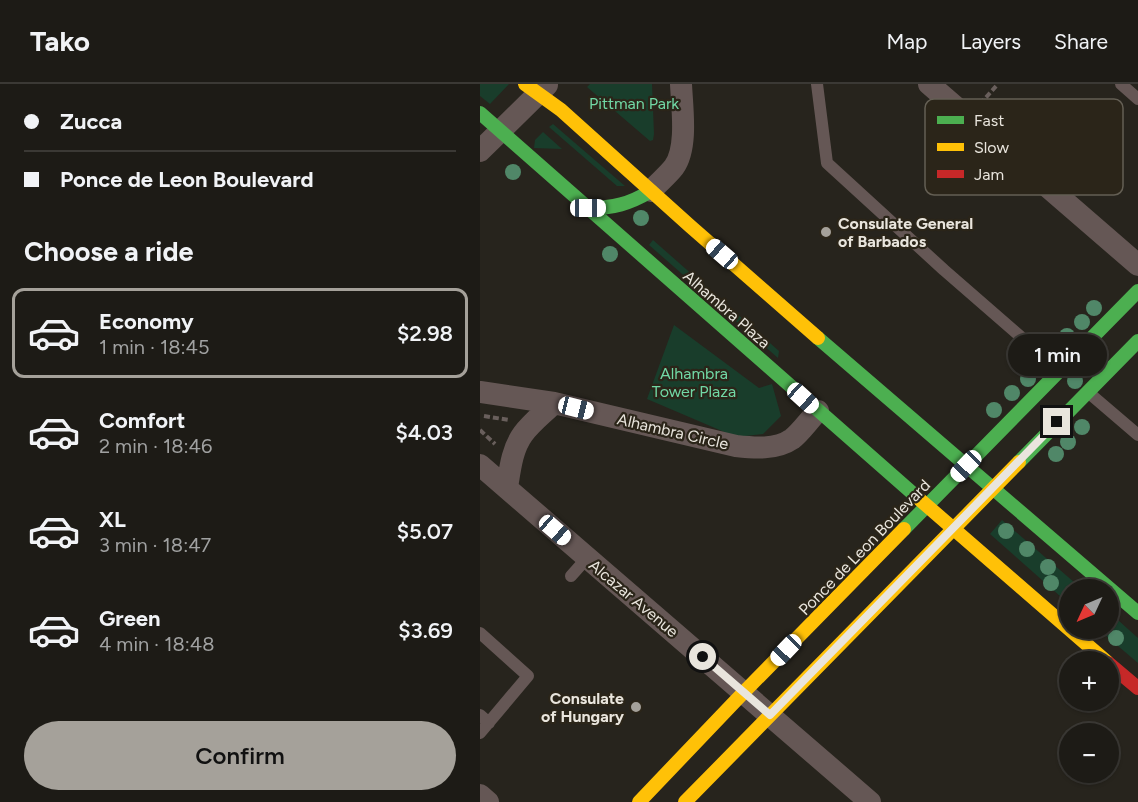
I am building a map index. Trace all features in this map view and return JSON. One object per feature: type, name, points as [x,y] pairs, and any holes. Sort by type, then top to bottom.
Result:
[{"type":"street","points":[[588,208],[616,208],[635,201],[651,191],[674,167],[679,157],[682,132],[681,84]]},
{"type":"street","points":[[929,84],[946,99]]},
{"type":"street","points":[[480,151],[537,87],[651,191],[1138,613]]},
{"type":"street","name":"Alhambra Plaza","points":[[480,114],[953,529]]},
{"type":"street","points":[[1057,195],[1138,265]]},
{"type":"street","name":"Ponce de Leon Boulevard","points":[[639,802],[1138,291]]},
{"type":"street","points":[[685,802],[1138,341]]},
{"type":"street","name":"Alhambra Circle","points":[[480,392],[554,403],[736,446],[754,448],[774,446],[793,438],[818,411]]},
{"type":"street","points":[[507,488],[513,455],[523,434],[554,403]]},
{"type":"street","name":"Alcazar Avenue","points":[[480,465],[870,802]]},
{"type":"street","points":[[953,529],[1095,651]]},
{"type":"street","points":[[1119,672],[1138,688]]},
{"type":"street","points":[[480,795],[488,802]]},
{"type":"lane","points":[[817,84],[827,163],[944,270],[1060,371]]},
{"type":"lane","points":[[1121,84],[1138,99]]},
{"type":"lane","points":[[1088,392],[1138,435]]},
{"type":"lane","points":[[571,576],[587,558]]},
{"type":"lane","points":[[480,633],[528,676],[484,719],[480,733]]},
{"type":"path","points":[[480,415],[512,421]]},
{"type":"path","points":[[480,430],[503,451]]},
{"type":"green space","points":[[480,84],[509,84],[490,104],[480,96]]},
{"type":"green space","name":"Pittman Park","points":[[590,84],[652,84],[653,140],[650,141],[587,87]]},
{"type":"green space","points":[[553,124],[625,186],[617,186],[549,127]]},
{"type":"green space","points":[[543,132],[562,149],[534,148],[535,140]]},
{"type":"green space","points":[[653,240],[779,351],[778,358],[649,245]]},
{"type":"green space","name":"Alhambra Tower Plaza","points":[[674,325],[759,388],[772,384],[781,416],[763,434],[736,437],[647,399]]},
{"type":"green space","points":[[1002,520],[1070,579],[1059,579],[1059,595],[990,534]]},
{"type":"green space","points":[[1119,621],[1138,638],[1138,663],[1110,639],[1119,639]]},
{"type":"traffic: fast","points":[[480,113],[918,498]]},
{"type":"traffic: fast","points":[[588,208],[621,204],[651,191]]},
{"type":"traffic: fast","points":[[904,529],[1138,291]]},
{"type":"traffic: fast","points":[[818,338],[1138,613]]},
{"type":"traffic: fast","points":[[1019,462],[1138,341]]},
{"type":"traffic: slow","points":[[525,84],[561,110],[818,338]]},
{"type":"traffic: slow","points":[[685,802],[1019,462]]},
{"type":"traffic: slow","points":[[918,498],[1094,651]]},
{"type":"traffic: slow","points":[[639,802],[904,529]]},
{"type":"traffic: jam","points":[[1119,672],[1138,688]]},
{"type":"place","name":"Consulate General of Barbados","points":[[826,232]]},
{"type":"place","name":"Consulate of Hungary","points":[[636,707]]},
{"type":"route","points":[[703,657],[770,715],[1057,422]]}]
